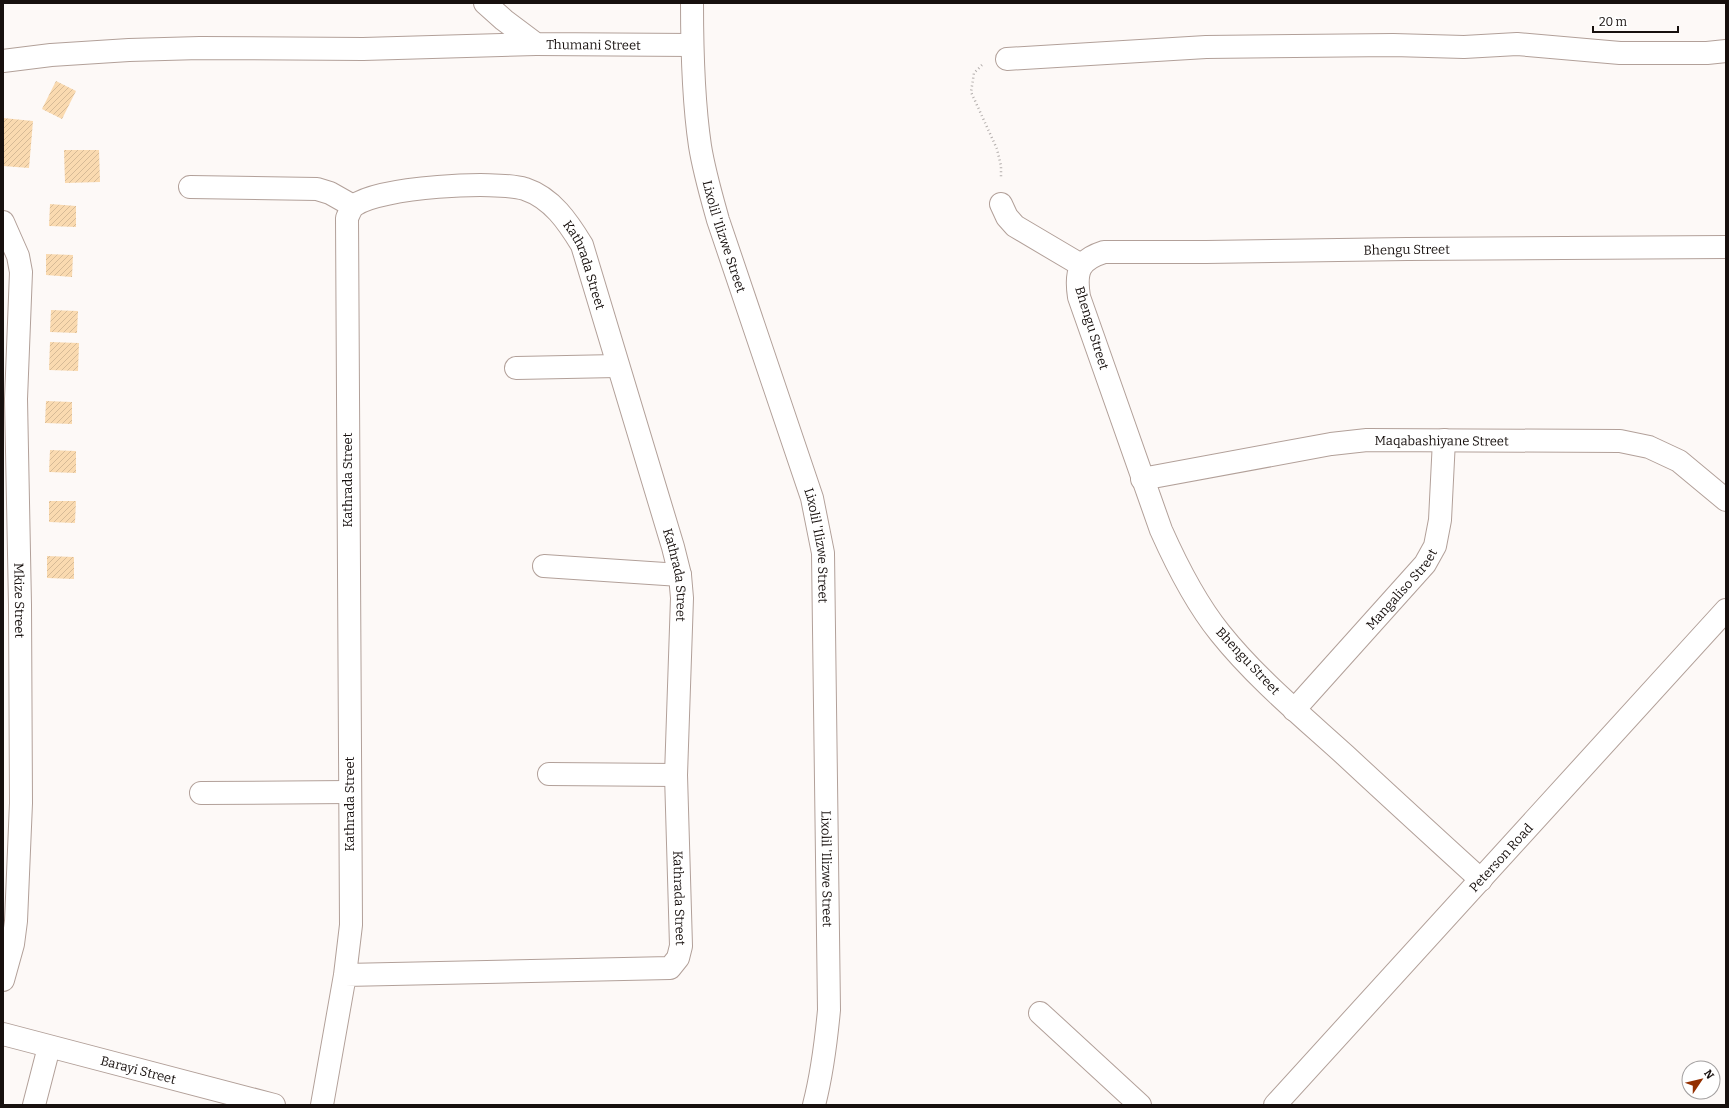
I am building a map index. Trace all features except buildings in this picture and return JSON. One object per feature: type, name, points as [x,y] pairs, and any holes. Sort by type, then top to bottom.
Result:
[{"type":"street","name":"Thumani Street","points":[[485,3],[504,20],[536,44],[692,45]]},
{"type":"street","name":"Lixolil 'Ilizwe Street","points":[[692,3],[692,45],[698,127],[706,177],[721,227],[812,498],[823,553],[829,1010],[823,1062],[814,1105]]},
{"type":"street","points":[[3,61],[51,55],[129,50],[200,48],[363,49],[536,44]]},
{"type":"street","points":[[1007,59],[1214,47],[1393,45],[1464,47],[1517,44],[1620,53],[1707,53],[1726,51]]},
{"type":"street","name":"Kathrada Street","points":[[322,1105],[345,975],[351,925],[346,267],[347,218],[353,206],[367,198],[408,190],[450,186],[500,185],[526,190],[546,200],[558,210],[567,221],[582,245],[617,366],[674,547],[680,575],[682,598],[676,775],[682,946],[678,958],[670,968],[345,975]]},
{"type":"street","points":[[190,187],[317,189],[353,206]]},
{"type":"street","points":[[1001,204],[1007,217],[1014,226],[1081,265]]},
{"type":"street","name":"Mkize Street","points":[[3,222],[13,240],[21,272],[10,400],[12,803],[16,921],[13,944],[3,980]]},
{"type":"street","name":"Bhengu Street","points":[[1481,880],[1294,710],[1240,656],[1219,632],[1196,598],[1176,563],[1161,530],[1079,297],[1077,277],[1081,265],[1091,256],[1104,252],[1726,247]]},
{"type":"street","points":[[516,368],[617,366]]},
{"type":"street","name":"Maqabashiyane Street","points":[[1142,479],[1331,444],[1367,440],[1620,441],[1649,447],[1679,461],[1726,500]]},
{"type":"street","name":"Mangaliso Street","points":[[1294,710],[1425,564],[1435,546],[1440,520],[1444,440]]},
{"type":"street","points":[[544,566],[680,575]]},
{"type":"street","name":"Peterson Road","points":[[1275,1105],[1726,610]]},
{"type":"street","points":[[549,774],[676,775]]},
{"type":"street","points":[[201,793],[349,792]]},
{"type":"street","points":[[1040,1013],[1140,1105]]},
{"type":"street","name":"Barayi Street","points":[[3,1034],[248,1102],[274,1105]]},
{"type":"street","points":[[34,1105],[49,1047]]},
{"type":"path","points":[[1001,204],[1001,166],[997,149],[971,92],[974,73],[986,62],[1007,59]]}]
